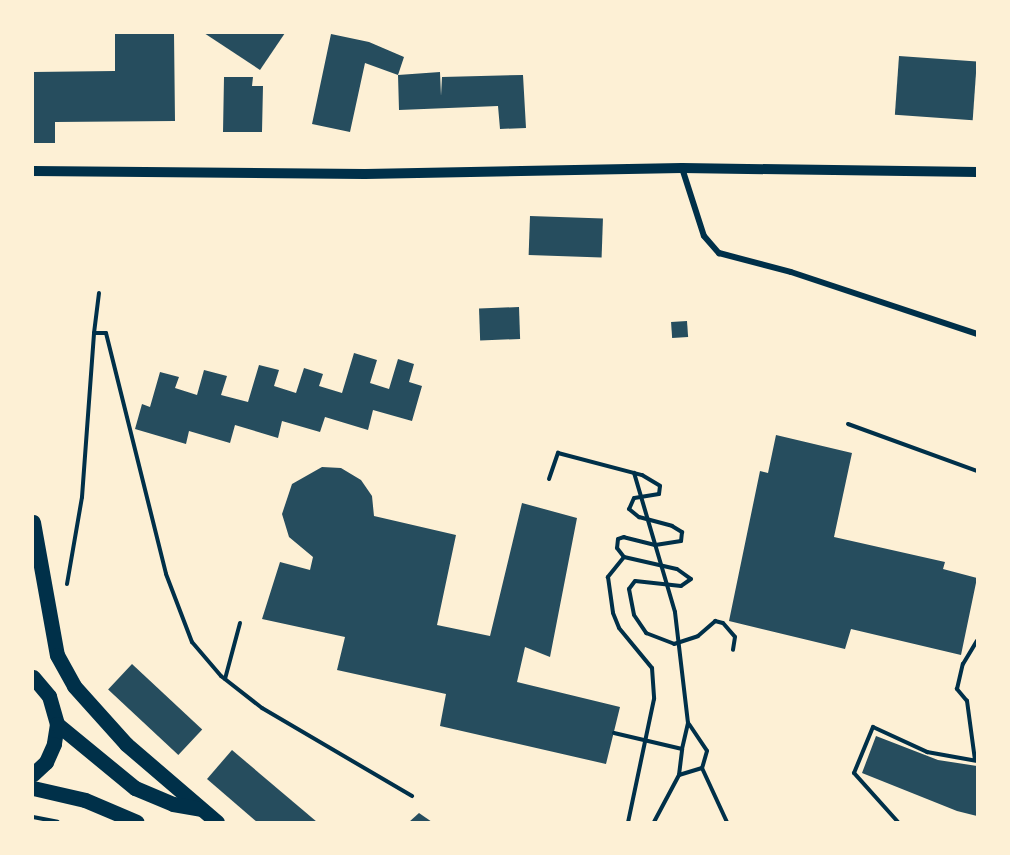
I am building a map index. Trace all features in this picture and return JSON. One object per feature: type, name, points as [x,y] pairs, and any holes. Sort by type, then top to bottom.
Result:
[{"type":"main road","points":[[33,522],[57,655],[74,686],[126,744],[217,822]]},
{"type":"main road","points":[[33,677],[50,696],[57,724],[54,744],[46,762],[33,774]]},
{"type":"main road","points":[[57,724],[135,788],[158,799],[201,809]]},
{"type":"main road","points":[[33,788],[85,800],[137,822]]},
{"type":"street","points":[[682,168],[704,236],[719,253],[791,272],[977,334]]},
{"type":"street","points":[[33,171],[365,174],[682,168],[977,172]]},
{"type":"path","points":[[67,585],[84,474],[99,293]]},
{"type":"path","points":[[94,333],[106,333],[170,584],[192,642],[225,679],[262,708],[412,796]]},
{"type":"path","points":[[848,424],[977,471]]},
{"type":"path","points":[[549,479],[558,453],[634,473],[660,486],[658,495],[634,498],[629,509],[682,532],[681,541],[655,545],[618,539],[617,548],[624,557],[687,573],[691,579],[688,584],[635,581],[629,589],[629,599],[634,615],[646,633],[659,641],[680,644],[698,636],[715,621],[729,628],[735,637],[733,650]]},
{"type":"path","points":[[634,473],[668,584],[680,644],[688,723],[682,749],[680,775],[654,822]]},
{"type":"path","points":[[624,557],[608,577],[610,595],[619,627],[652,668],[654,699],[628,822]]},
{"type":"path","points":[[225,679],[240,623]]},
{"type":"path","points":[[898,822],[854,773],[873,727],[927,752],[976,760],[967,701],[957,689],[963,664],[977,641]]},
{"type":"path","points":[[688,723],[707,751],[702,768],[727,822]]},
{"type":"path","points":[[614,733],[682,749]]},
{"type":"path","points":[[680,775],[702,768]]},
{"type":"path","points":[[33,817],[58,822]]},
{"type":"building","points":[[115,33],[174,33],[175,121],[55,122],[55,143],[33,143],[33,72],[115,71]]},
{"type":"building","points":[[204,33],[285,33],[260,70]]},
{"type":"building","points":[[331,34],[369,42],[404,57],[398,75],[365,63],[350,132],[312,124]]},
{"type":"building","points":[[899,56],[977,61],[973,120],[895,115]]},
{"type":"building","points":[[440,72],[441,96],[442,77],[523,75],[526,128],[500,129],[498,106],[399,110],[398,75]]},
{"type":"building","points":[[224,77],[253,77],[252,86],[263,86],[262,132],[223,132]]},
{"type":"building","points":[[530,216],[603,219],[602,258],[529,255]]},
{"type":"building","points":[[519,307],[520,339],[480,340],[479,308]]},
{"type":"building","points":[[687,321],[688,337],[672,338],[671,322]]},
{"type":"building","points":[[354,353],[377,360],[370,383],[389,389],[398,359],[414,364],[409,382],[422,386],[412,421],[373,410],[368,430],[325,417],[320,432],[282,421],[278,438],[235,425],[230,443],[189,431],[186,444],[135,429],[142,404],[150,407],[160,372],[179,377],[175,388],[197,395],[204,370],[227,376],[221,395],[248,402],[259,365],[279,370],[274,386],[296,393],[304,368],[323,374],[319,386],[342,393]]},
{"type":"building","points":[[776,435],[852,453],[834,537],[945,562],[943,569],[977,578],[961,655],[851,629],[845,649],[729,621],[760,471],[768,473]]},
{"type":"building","points":[[322,467],[341,468],[361,480],[372,496],[374,516],[456,535],[437,625],[490,636],[522,503],[577,518],[550,657],[525,647],[517,682],[620,707],[606,764],[440,726],[446,694],[337,670],[345,637],[262,619],[280,562],[310,570],[313,557],[289,537],[282,514],[292,484]]},
{"type":"building","points":[[132,664],[202,729],[178,755],[108,690]]},
{"type":"building","points":[[876,736],[938,760],[977,766],[977,816],[957,811],[862,773]]},
{"type":"building","points":[[232,750],[317,822],[257,822],[207,779]]},
{"type":"building","points":[[419,813],[432,822],[409,822]]}]
